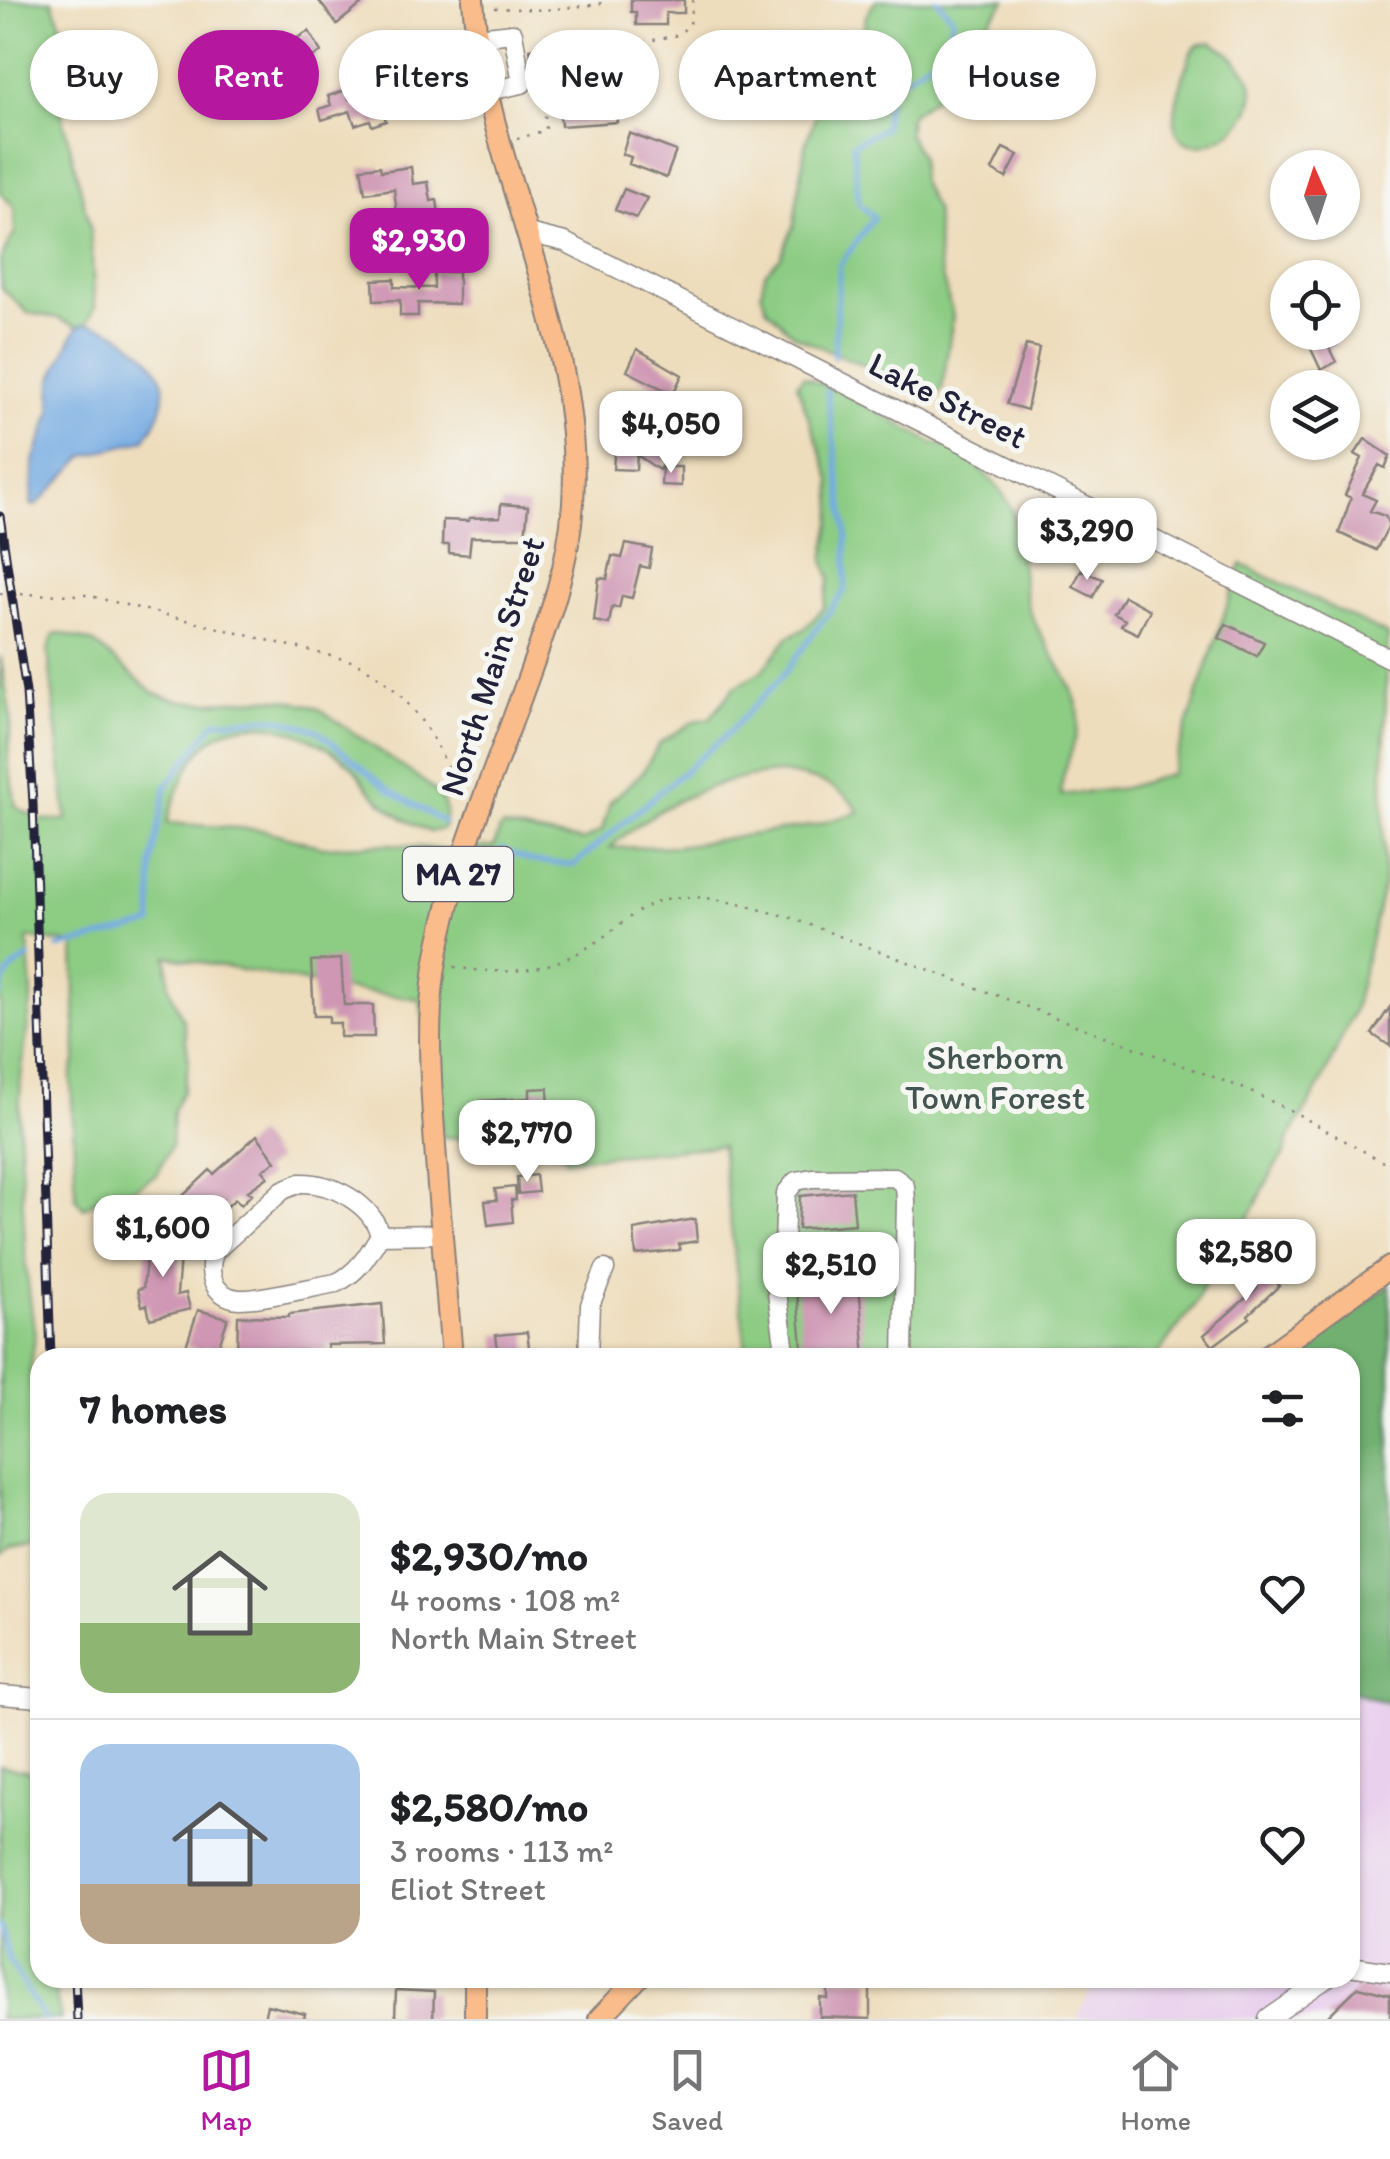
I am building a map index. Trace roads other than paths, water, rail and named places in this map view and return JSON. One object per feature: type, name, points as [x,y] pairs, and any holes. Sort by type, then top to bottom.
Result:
[{"type":"main road","name":"North Main Street","points":[[473,4],[476,30]]},
{"type":"main road","name":"North Main Street","points":[[451,1348],[430,1066],[436,962],[461,864],[563,575],[574,498],[572,444],[548,304],[495,120]]},
{"type":"main road","points":[[1278,1348],[1390,1267]]},
{"type":"main road","points":[[475,1988],[476,2019]]},
{"type":"main road","points":[[598,2019],[628,1988]]},
{"type":"street","points":[[505,33],[513,32],[522,84],[505,88]]},
{"type":"street","name":"Lake Street","points":[[528,233],[565,242],[1390,659]]},
{"type":"street","points":[[785,1348],[774,1272],[784,1243],[786,1194],[796,1182],[812,1178],[895,1178],[905,1186],[906,1201],[903,1348]]},
{"type":"street","points":[[312,1182],[358,1203],[376,1220],[380,1235],[350,1277],[336,1284],[237,1299],[220,1292],[211,1280],[209,1264],[215,1251],[283,1190],[300,1183],[312,1182]]},
{"type":"street","points":[[380,1235],[442,1234]]},
{"type":"street","points":[[588,1348],[590,1305],[605,1269]]},
{"type":"street","points":[[0,1696],[30,1698]]},
{"type":"street","points":[[1360,1968],[1390,1972]]},
{"type":"street","points":[[1268,2019],[1313,1988]]},
{"type":"water","points":[[86,324],[103,327],[143,352],[160,375],[164,399],[144,440],[85,456],[36,506],[31,505],[34,461],[51,413],[52,380],[73,335]]},
{"type":"waterway","points":[[834,357],[840,265],[874,217],[859,204],[853,144],[884,128],[888,89],[944,51],[953,18],[937,0]]},
{"type":"waterway","points":[[502,849],[531,861],[574,865],[722,739],[781,678],[845,590],[847,535],[827,391]]},
{"type":"waterway","points":[[58,948],[152,924],[152,862],[166,787],[216,721],[276,718],[317,730],[389,790],[443,822]]},
{"type":"waterway","points":[[0,995],[10,972],[30,957]]},
{"type":"waterway","points":[[0,1926],[9,1960],[44,2019]]},
{"type":"railway","points":[[0,516],[26,692],[33,803],[51,1348]]},
{"type":"railway","points":[[75,1988],[77,2019]]},
{"type":"park label","name":"Sherborn Town Forest","points":[[995,1077]]}]
